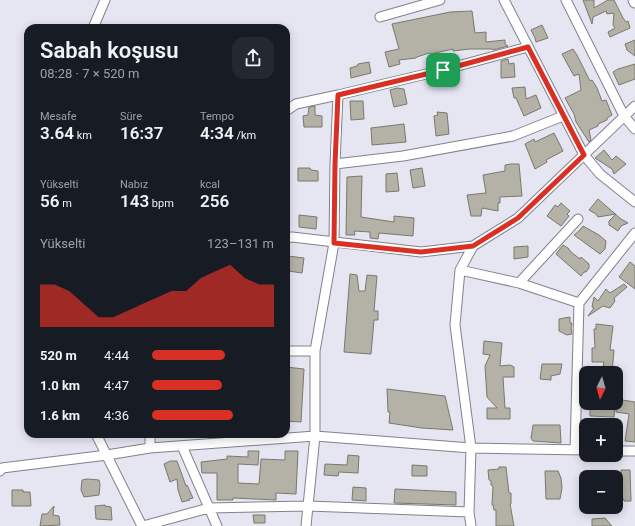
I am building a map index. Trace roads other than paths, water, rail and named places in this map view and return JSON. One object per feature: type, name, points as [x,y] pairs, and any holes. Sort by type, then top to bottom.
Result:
[{"type":"street","points":[[95,24],[105,0]]},
{"type":"street","points":[[380,17],[440,0]]},
{"type":"street","points":[[504,0],[584,155],[600,174],[635,202]]},
{"type":"street","points":[[566,0],[624,116],[635,129]]},
{"type":"street","points":[[290,108],[296,104],[443,70],[528,47]]},
{"type":"street","points":[[306,526],[315,436],[315,351],[334,243],[338,95]]},
{"type":"street","points":[[290,237],[421,252],[473,246],[518,218],[635,106]]},
{"type":"street","points":[[335,164],[403,156],[513,136],[563,116]]},
{"type":"street","points":[[519,283],[578,219]]},
{"type":"street","points":[[575,450],[579,303],[635,233]]},
{"type":"street","points":[[471,526],[469,512],[471,448],[455,326],[460,270],[473,246]]},
{"type":"street","points":[[460,270],[519,283],[579,303]]},
{"type":"street","points":[[290,350],[315,351]]},
{"type":"street","points":[[290,436],[315,436],[471,448],[579,450]]},
{"type":"street","points":[[98,438],[142,526],[209,508],[308,506],[469,512]]},
{"type":"street","points":[[150,438],[150,448]]},
{"type":"street","points":[[0,471],[2,468],[107,456],[150,448],[256,438]]},
{"type":"street","points":[[182,446],[217,526]]},
{"type":"street","points":[[623,451],[635,452]]}]
